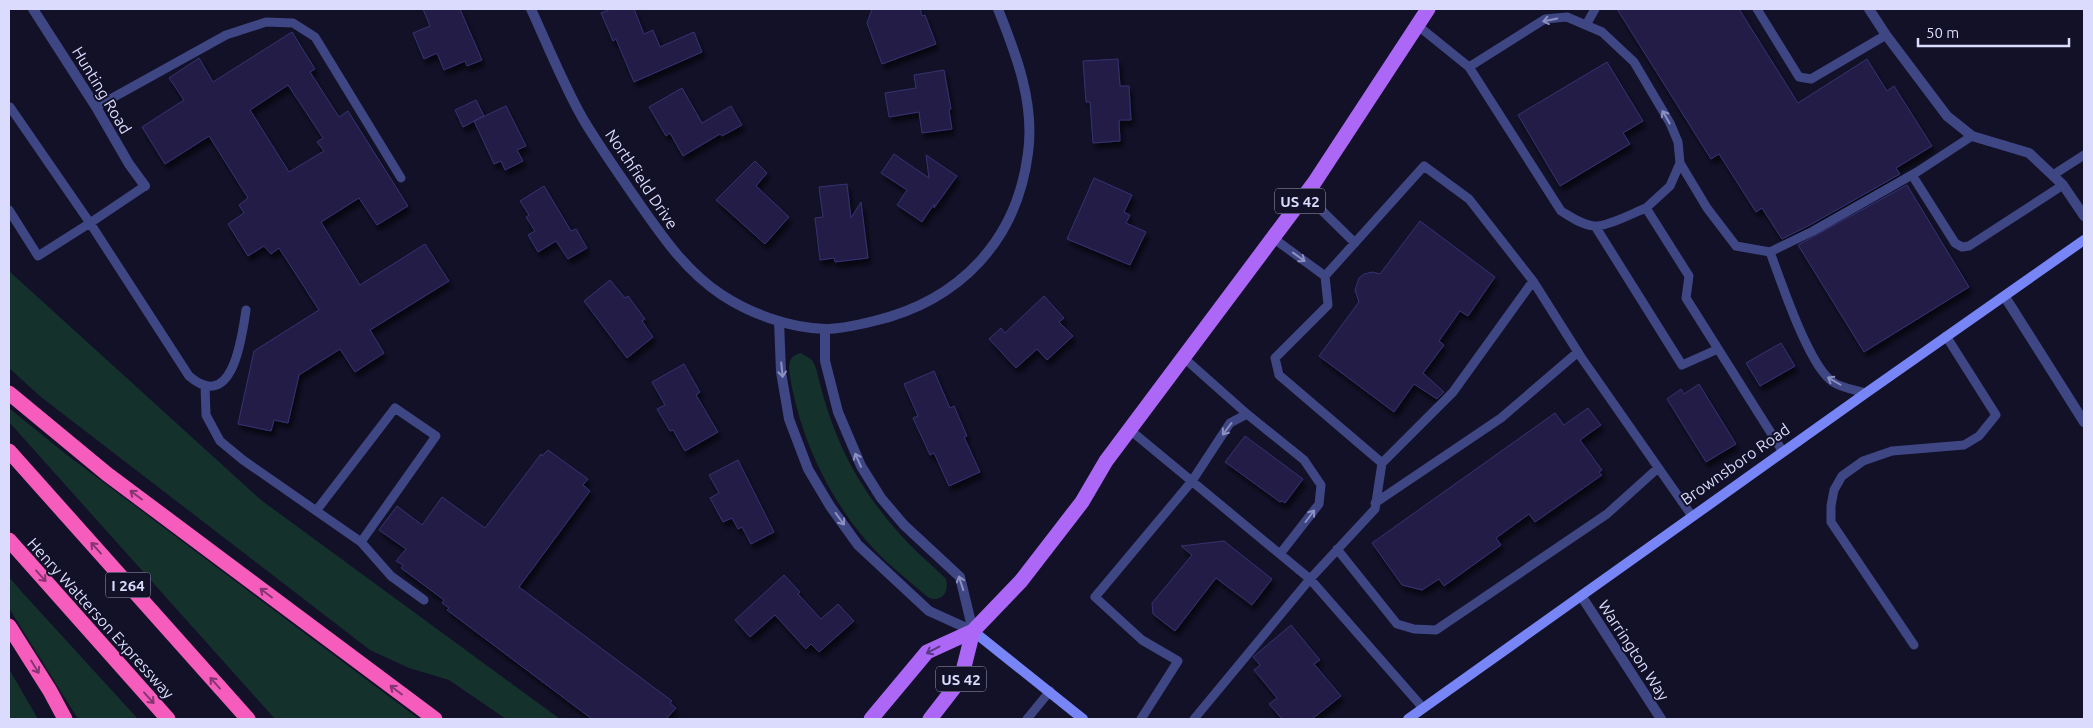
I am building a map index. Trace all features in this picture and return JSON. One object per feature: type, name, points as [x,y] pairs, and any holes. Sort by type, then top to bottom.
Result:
[{"type":"highway","points":[[9,394],[107,474],[435,719]]},
{"type":"highway","name":"I 264","points":[[9,451],[248,719]]},
{"type":"highway","name":"Henry Watterson Expressway","points":[[9,540],[168,719]]},
{"type":"highway","points":[[9,626],[50,691],[65,719]]},
{"type":"main road","name":"US 42","points":[[871,719],[927,652],[973,630],[1021,581],[1082,502],[1106,461],[1305,194],[1428,9]]},
{"type":"main road","name":"US 42","points":[[930,719],[961,679],[973,630]]},
{"type":"street","name":"Hunting Road","points":[[33,9],[96,107],[129,164],[145,186]]},
{"type":"street","name":"Northfield Drive","points":[[531,9],[582,117],[603,152],[665,240],[681,259],[710,287],[724,297],[778,321],[825,329],[888,318],[924,305],[957,284],[984,256],[1006,223],[1015,206],[1025,173],[1030,131],[1028,110],[1019,66],[998,9]]},
{"type":"street","points":[[1869,9],[1886,36],[1947,116],[1972,136],[2029,153],[2063,185],[2084,216]]},
{"type":"street","name":"Brownsboro Road","points":[[1408,719],[2084,240]]},
{"type":"street","points":[[2005,297],[2084,422]]},
{"type":"street","points":[[778,321],[781,372],[789,419],[808,469],[830,506],[858,545],[929,611],[973,630],[1083,719]]},
{"type":"street","points":[[825,329],[825,361],[838,412],[861,466],[881,498],[904,525],[960,577],[973,630]]},
{"type":"street","name":"Warrington Way","points":[[1582,597],[1660,719]]},
{"type":"lane","points":[[1586,25],[1595,9]]},
{"type":"lane","points":[[1757,9],[1799,77],[1811,79],[1886,36]]},
{"type":"lane","points":[[1469,67],[1545,19],[1567,17],[1602,32],[1634,62],[1670,123],[1678,142],[1680,162],[1707,208],[1736,246],[1770,252],[1813,231],[1912,175],[1972,136]]},
{"type":"lane","points":[[96,107],[226,35],[266,22],[293,23],[315,38],[402,178]]},
{"type":"lane","points":[[1417,25],[1469,67],[1561,211],[1582,223],[1595,226],[1646,208],[1670,186],[1680,162]]},
{"type":"lane","points":[[9,108],[90,223],[189,376],[196,382],[205,385],[222,382],[231,371],[239,351],[246,310]]},
{"type":"lane","points":[[2053,175],[2084,154]]},
{"type":"lane","points":[[1382,463],[1279,375],[1275,358],[1328,305],[1326,276],[1424,166],[1469,198],[1533,281],[1578,352],[1692,516]]},
{"type":"lane","points":[[1912,175],[1955,243],[1962,247],[1969,246],[2063,185]]},
{"type":"lane","points":[[9,210],[38,256],[145,186]]},
{"type":"lane","points":[[1305,194],[1355,243]]},
{"type":"lane","points":[[1646,208],[1688,276],[1686,298],[1783,452]]},
{"type":"lane","points":[[1595,226],[1682,365],[1718,349]]},
{"type":"lane","points":[[1273,238],[1326,276]]},
{"type":"lane","points":[[1770,252],[1794,316],[1822,373],[1834,383],[1866,393]]},
{"type":"lane","points":[[1194,719],[1310,579],[1374,509],[1382,463],[1453,392],[1533,281]]},
{"type":"lane","points":[[1914,645],[1843,542],[1831,522],[1830,506],[1834,490],[1842,476],[1863,461],[1892,451],[1964,445],[1979,436],[1996,415],[1946,336]]},
{"type":"lane","points":[[1375,503],[1501,418],[1578,352]]},
{"type":"lane","points":[[1184,358],[1247,414],[1304,460],[1321,485],[1319,504],[1280,554]]},
{"type":"lane","points":[[205,385],[206,415],[220,441],[243,460],[361,542],[391,576],[424,600]]},
{"type":"lane","points":[[316,511],[395,408],[436,436],[361,542]]},
{"type":"lane","points":[[1141,719],[1178,661],[1142,640],[1096,596],[1192,481],[1230,423],[1247,414]]},
{"type":"lane","points":[[1130,430],[1310,579],[1423,708]]},
{"type":"lane","points":[[1337,550],[1397,624],[1414,629],[1436,630],[1607,514],[1658,468]]},
{"type":"lane","points":[[1027,719],[1050,691]]},
{"type":"green space","points":[[9,271],[261,500],[560,719],[506,719],[449,680],[409,668],[370,650],[41,397],[9,368]]},
{"type":"green space","points":[[801,353],[812,360],[816,368],[840,442],[862,484],[892,525],[946,579],[946,592],[938,599],[929,598],[870,545],[854,526],[826,483],[806,436],[792,388],[789,372],[790,362],[795,355]]},
{"type":"green space","points":[[9,408],[67,455],[419,719],[275,719],[9,422]]},
{"type":"green space","points":[[9,577],[138,719],[78,719],[9,608]]},
{"type":"green space","points":[[9,669],[38,719],[9,719]]},
{"type":"building","points":[[423,9],[460,9],[482,60],[467,66],[465,61],[444,70],[437,53],[424,59],[413,33],[430,26]]},
{"type":"building","points":[[611,9],[634,9],[644,34],[653,30],[660,47],[694,32],[702,52],[634,82],[616,39],[613,41],[601,13]]},
{"type":"building","points":[[872,9],[920,9],[922,16],[925,15],[936,44],[882,64],[867,23]]},
{"type":"building","points":[[1617,9],[1739,9],[1798,103],[1867,59],[1887,91],[1894,86],[1932,146],[1896,168],[1900,174],[1782,239],[1762,208],[1756,212],[1719,154],[1711,159]]},
{"type":"building","points":[[292,32],[315,69],[310,72],[339,117],[348,111],[408,206],[377,225],[359,198],[321,222],[360,285],[425,244],[449,281],[370,330],[384,353],[355,372],[340,349],[299,375],[288,423],[274,420],[271,431],[238,424],[254,351],[319,310],[279,248],[271,254],[264,246],[248,256],[228,224],[244,213],[239,205],[248,198],[209,136],[165,164],[142,127],[184,100],[169,78],[199,58],[213,82]],"holes":[[[288,85],[323,138],[317,142],[324,151],[289,172],[250,110]]]},
{"type":"building","points":[[1118,59],[1120,86],[1129,86],[1131,120],[1119,120],[1120,141],[1093,143],[1090,102],[1086,102],[1083,61]]},
{"type":"building","points":[[1607,62],[1643,121],[1623,133],[1630,144],[1560,186],[1518,115]]},
{"type":"building","points":[[944,70],[951,109],[949,110],[952,129],[922,133],[919,112],[889,117],[885,93],[916,88],[914,75]]},
{"type":"building","points":[[682,88],[702,123],[731,106],[742,125],[722,136],[720,134],[683,156],[670,133],[666,136],[649,107]]},
{"type":"building","points":[[476,100],[484,116],[463,127],[455,110]]},
{"type":"building","points":[[506,106],[526,146],[517,150],[523,161],[505,170],[501,161],[494,164],[474,121]]},
{"type":"building","points":[[894,154],[929,178],[926,155],[957,176],[922,222],[897,205],[907,190],[881,173]]},
{"type":"building","points":[[755,161],[767,173],[756,186],[789,217],[765,244],[716,200]]},
{"type":"building","points":[[1094,178],[1132,195],[1124,212],[1130,215],[1126,223],[1146,232],[1130,265],[1067,239]]},
{"type":"building","points":[[847,184],[851,218],[861,202],[868,258],[835,262],[834,258],[820,260],[815,218],[823,217],[819,187]]},
{"type":"building","points":[[1907,185],[1969,287],[1864,352],[1798,245]]},
{"type":"building","points":[[544,186],[571,231],[576,229],[587,248],[568,259],[556,241],[538,252],[528,235],[535,231],[526,217],[529,215],[520,201]]},
{"type":"building","points":[[1420,221],[1495,277],[1468,316],[1460,311],[1439,341],[1444,345],[1423,373],[1444,392],[1437,399],[1414,384],[1394,412],[1319,356],[1359,302],[1355,290],[1359,278],[1364,274],[1373,272],[1380,274]]},
{"type":"building","points":[[610,280],[625,298],[628,296],[645,319],[642,321],[653,337],[627,358],[584,301]]},
{"type":"building","points":[[1044,296],[1064,318],[1059,322],[1073,336],[1047,360],[1037,349],[1016,368],[989,339],[1001,328],[1005,333]]},
{"type":"building","points":[[1781,343],[1795,366],[1760,386],[1746,363]]},
{"type":"building","points":[[684,364],[700,392],[696,395],[718,432],[685,451],[673,430],[670,431],[657,409],[665,405],[652,382]]},
{"type":"building","points":[[934,371],[950,408],[954,406],[967,436],[964,437],[980,472],[949,486],[934,453],[930,455],[913,418],[918,416],[904,384]]},
{"type":"building","points":[[1699,384],[1736,444],[1706,462],[1667,399],[1681,389],[1684,394]]},
{"type":"building","points":[[1588,408],[1601,425],[1580,440],[1602,470],[1599,472],[1602,475],[1535,522],[1529,514],[1496,538],[1501,545],[1444,586],[1439,579],[1422,590],[1402,585],[1372,543],[1555,413],[1564,425]]},
{"type":"building","points":[[1245,436],[1303,479],[1285,503],[1280,502],[1225,462]]},
{"type":"building","points":[[548,450],[588,479],[583,485],[590,491],[519,587],[672,701],[670,703],[676,708],[666,719],[592,719],[447,610],[449,608],[442,603],[444,600],[401,568],[403,565],[396,561],[406,549],[379,530],[397,506],[422,525],[442,497],[485,528],[541,454],[542,456]]},
{"type":"building","points":[[738,460],[774,532],[751,544],[742,527],[738,529],[732,518],[723,522],[710,498],[719,493],[709,475]]},
{"type":"building","points":[[1224,541],[1272,579],[1252,605],[1216,578],[1175,631],[1153,614],[1152,603],[1192,555],[1181,546]]},
{"type":"building","points":[[784,575],[800,592],[798,594],[821,619],[838,604],[854,621],[819,652],[811,644],[806,649],[775,615],[750,637],[735,620]]},
{"type":"building","points":[[1291,625],[1320,660],[1314,664],[1341,696],[1312,719],[1282,719],[1269,704],[1277,698],[1254,670],[1260,665],[1253,657]]}]
